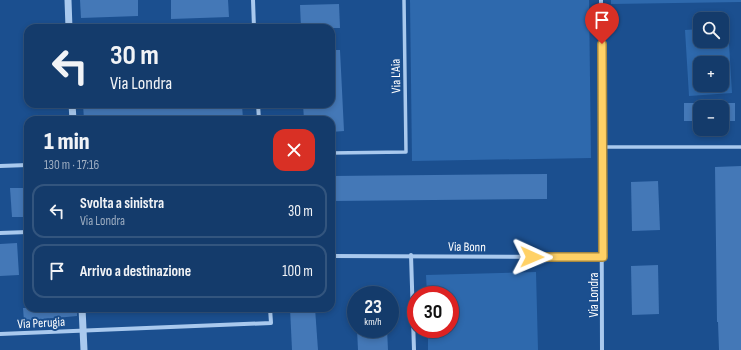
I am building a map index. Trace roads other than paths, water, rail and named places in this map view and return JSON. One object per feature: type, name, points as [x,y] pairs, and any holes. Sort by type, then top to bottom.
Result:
[{"type":"street","points":[[68,0],[69,24]]},
{"type":"street","points":[[253,0],[254,24]]},
{"type":"street","name":"Via L'Aia","points":[[335,153],[406,152],[404,0]]},
{"type":"street","name":"Via Londra","points":[[601,0],[603,257],[602,350]]},
{"type":"street","points":[[602,147],[741,147]]},
{"type":"street","points":[[0,166],[24,165]]},
{"type":"street","points":[[0,233],[24,232]]},
{"type":"street","points":[[411,255],[414,350]]},
{"type":"street","name":"Via Bonn","points":[[335,256],[411,255],[603,257]]},
{"type":"street","points":[[82,312],[84,350]]},
{"type":"street","name":"Via Perugia","points":[[0,334],[271,323],[270,312]]}]
